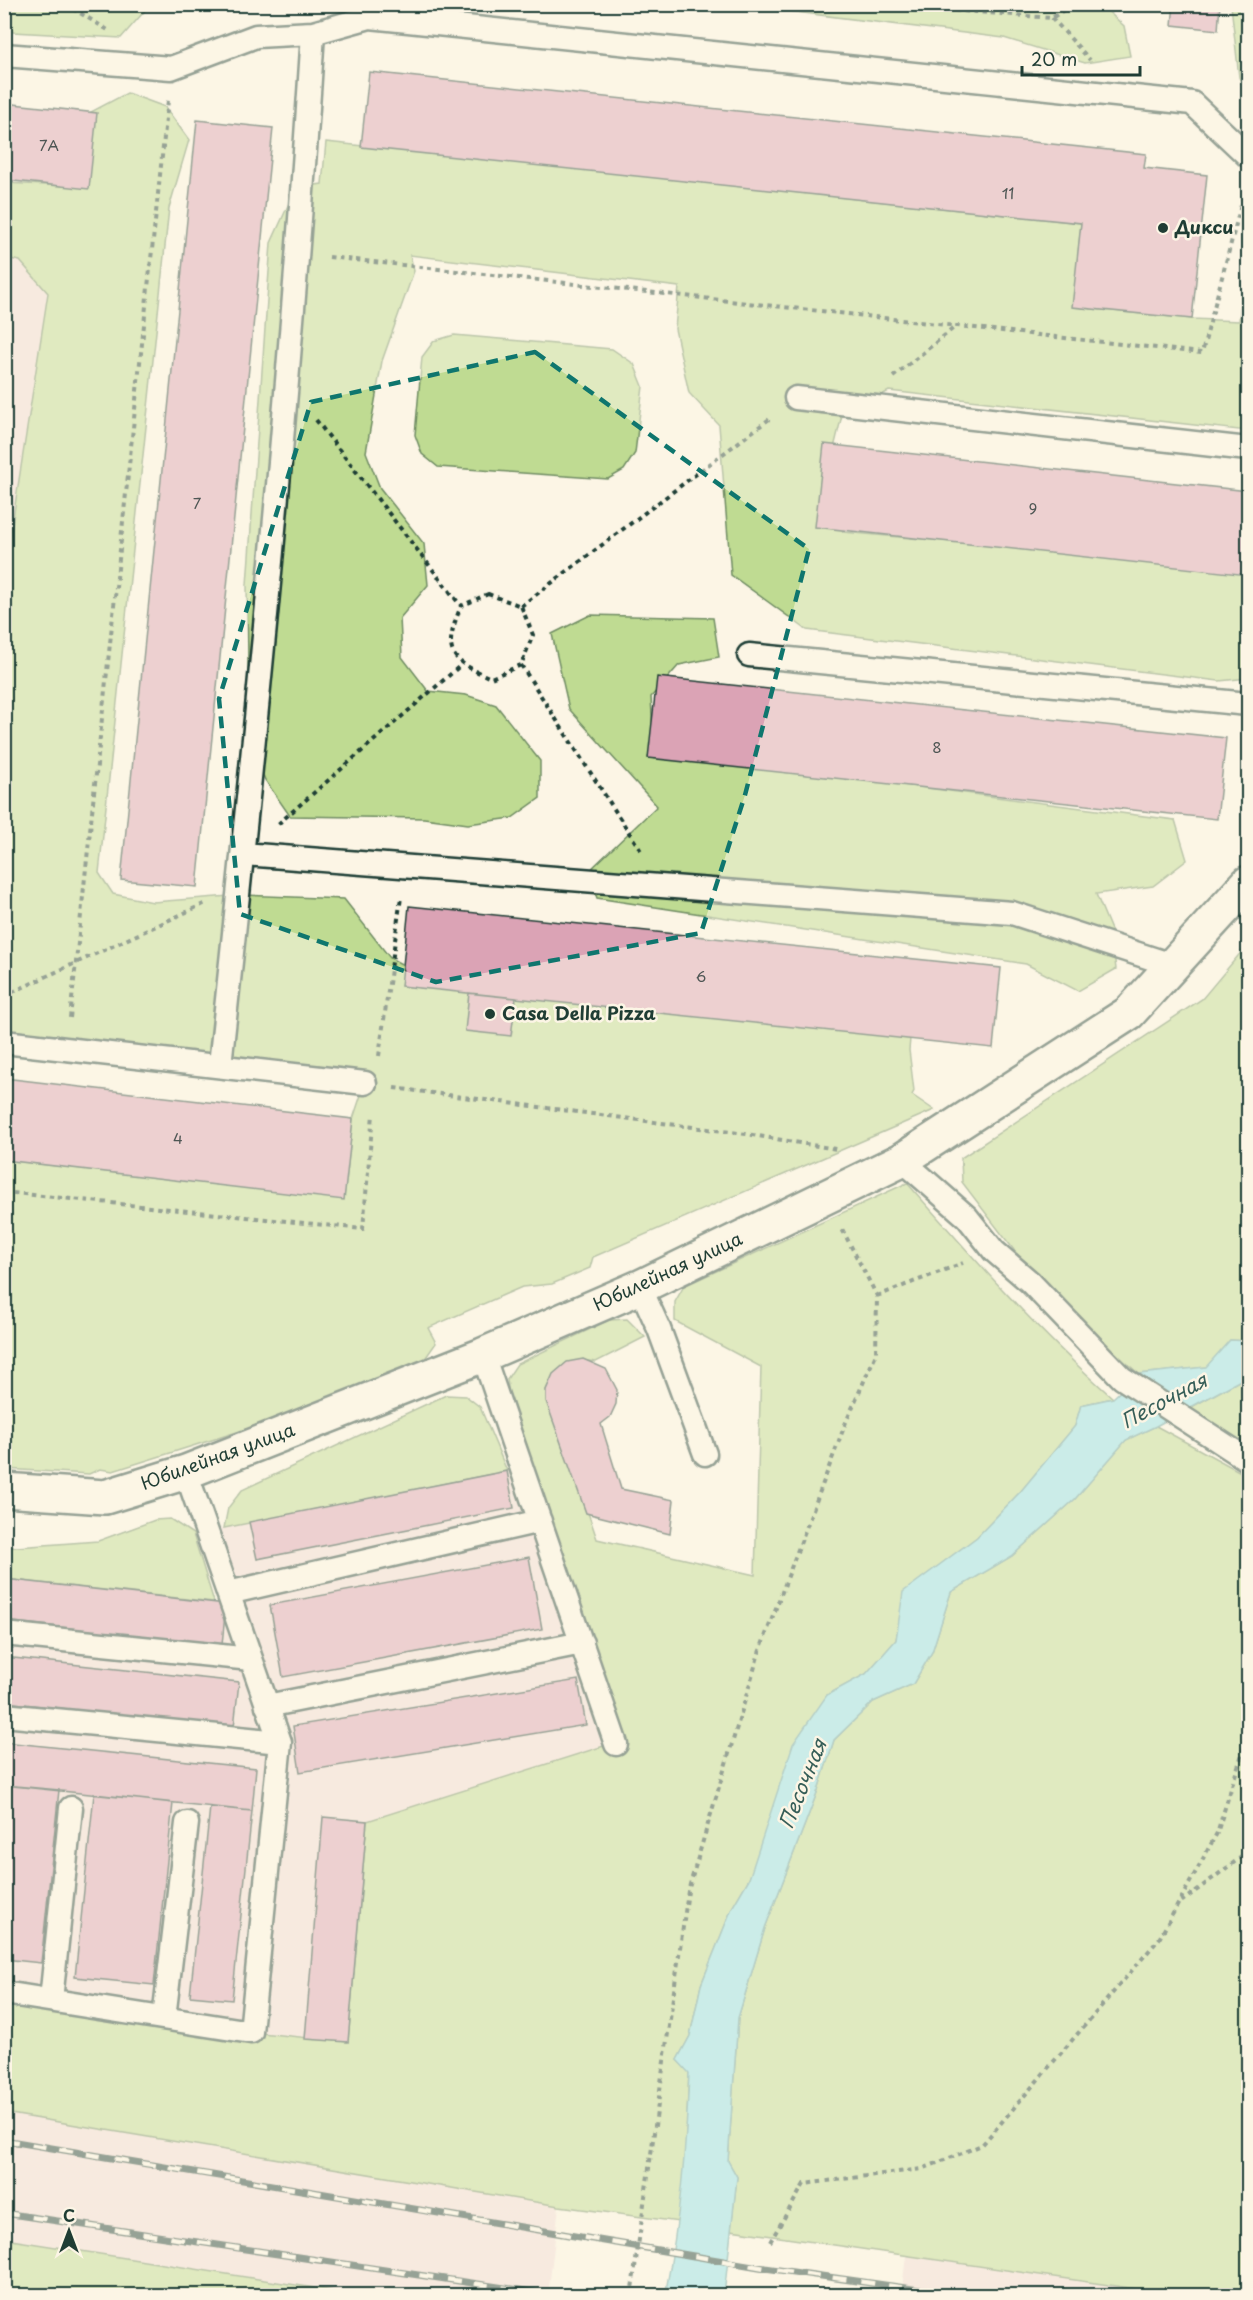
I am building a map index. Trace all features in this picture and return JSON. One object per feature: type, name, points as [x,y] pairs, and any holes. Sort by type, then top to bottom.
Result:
[{"type":"street","name":"Юбилейная улица","points":[[4,1490],[105,1497],[186,1472],[483,1355],[640,1287],[902,1160],[1129,1013],[1175,966],[1248,883]]},
{"type":"lane","points":[[4,55],[171,68],[256,36],[313,33],[370,17],[1192,103],[1248,156]]},
{"type":"lane","points":[[220,1065],[243,854],[299,254],[313,33]]},
{"type":"lane","points":[[796,398],[1248,449]]},
{"type":"lane","points":[[749,655],[1248,705]]},
{"type":"lane","points":[[243,854],[1012,913],[1175,966]]},
{"type":"lane","points":[[4,1042],[370,1084]]},
{"type":"lane","points":[[902,1160],[967,1217],[994,1251],[1030,1282],[1122,1378],[1248,1460]]},
{"type":"lane","points":[[640,1287],[659,1329],[705,1454]]},
{"type":"lane","points":[[483,1355],[616,1744]]},
{"type":"lane","points":[[4,1993],[251,2032],[280,1742],[186,1472]]},
{"type":"lane","points":[[228,1593],[540,1521]]},
{"type":"lane","points":[[4,1634],[251,1659]]},
{"type":"lane","points":[[267,1706],[582,1643]]},
{"type":"lane","points":[[4,1716],[280,1742]]},
{"type":"lane","points":[[51,2000],[71,1808]]},
{"type":"lane","points":[[164,2018],[187,1823]]},
{"type":"path","points":[[874,4],[1052,18],[1073,4]]},
{"type":"path","points":[[1052,18],[1120,95]]},
{"type":"path","points":[[66,1048],[171,68]]},
{"type":"path","points":[[299,254],[1202,353],[1248,175]]},
{"type":"path","points":[[859,405],[956,326]]},
{"type":"path","points":[[287,382],[461,606]]},
{"type":"path","points":[[521,606],[796,398]]},
{"type":"path","points":[[489,594],[521,606],[533,635],[521,665],[491,678],[461,665],[451,646],[449,636],[461,606],[489,594]]},
{"type":"path","points":[[243,854],[461,665]]},
{"type":"path","points":[[521,665],[664,886]]},
{"type":"path","points":[[4,1192],[363,1229],[370,1084],[405,866]]},
{"type":"path","points":[[4,996],[239,888]]},
{"type":"path","points":[[370,1084],[746,1134],[846,1151]]},
{"type":"path","points":[[631,2295],[688,1891],[759,1653],[846,1422],[876,1354],[877,1296],[825,1197]]},
{"type":"path","points":[[877,1296],[994,1251]]},
{"type":"path","points":[[770,2242],[804,2184],[922,2169],[982,2145],[1159,1939],[1216,1833],[1248,1735]]},
{"type":"path","points":[[1178,1904],[1248,1852]]},
{"type":"highlighted area","points":[[535,352],[809,549],[745,795],[701,933],[436,982],[240,914],[219,699],[311,402]]},
{"type":"shaded area","points":[[5,228],[84,237],[5,932]]},
{"type":"shaded area","points":[[520,1467],[616,1744],[367,1821],[348,2042],[251,2032],[5,1993],[4,1579],[226,1604],[207,1531]]},
{"type":"shaded area","points":[[4,2113],[559,2206],[548,2295],[359,2295],[5,2239]]},
{"type":"shaded area","points":[[906,2256],[1178,2295],[901,2296]]},
{"type":"green space","points":[[5,4],[150,5],[121,38],[13,32],[5,23]]},
{"type":"green space","points":[[740,5],[1101,5],[1124,26],[1130,56],[1085,63],[1004,38]]},
{"type":"green space","points":[[1231,5],[1248,5],[1248,99],[1239,77]]},
{"type":"green space","points":[[127,93],[165,107],[189,140],[169,208],[99,873],[113,894],[153,902],[243,895],[344,899],[390,958],[422,975],[910,1039],[909,1050],[914,1091],[912,1095],[934,1110],[593,1257],[590,1268],[552,1284],[522,1287],[428,1328],[436,1343],[412,1377],[113,1471],[100,1469],[89,1474],[5,1469],[5,1160],[344,1199],[353,1119],[365,1083],[362,1075],[5,1030],[5,570],[48,293],[20,261],[5,258],[5,183],[65,186],[91,112]]},
{"type":"green space","points":[[326,142],[1081,223],[1073,307],[1192,319],[1239,321],[1246,249],[1248,249],[1248,431],[889,391],[842,415],[833,452],[831,492],[843,532],[1248,568],[1248,678],[1219,681],[807,630],[731,575],[719,425],[689,393],[675,329],[679,287],[410,255],[414,271],[382,361],[366,452],[380,488],[424,544],[428,585],[400,618],[402,657],[428,691],[466,695],[496,705],[540,761],[540,798],[512,818],[468,824],[424,818],[290,816],[265,780],[249,741],[247,585],[271,243],[296,188],[322,184]]},
{"type":"green space","points":[[454,335],[612,349],[634,364],[643,386],[635,453],[624,470],[608,479],[438,467],[422,454],[415,435],[422,357],[434,341]]},
{"type":"green space","points":[[590,615],[713,618],[719,657],[679,665],[651,697],[654,753],[1175,820],[1187,860],[1153,886],[1096,894],[1111,930],[1116,969],[1078,991],[1026,964],[597,898],[588,872],[657,806],[569,709],[552,634]]},
{"type":"green space","points":[[1248,944],[1248,1341],[1230,1340],[1207,1367],[1139,1374],[1043,1288],[962,1182],[961,1158],[1202,999]]},
{"type":"green space","points":[[907,1183],[1032,1321],[1113,1398],[1081,1405],[1075,1426],[1021,1491],[977,1537],[904,1592],[896,1640],[866,1674],[827,1695],[749,1879],[732,1908],[701,1985],[690,2036],[677,2060],[689,2072],[679,2222],[559,2206],[5,2113],[4,1993],[251,2032],[348,2042],[367,1821],[626,1739],[509,1395],[507,1379],[517,1364],[609,1320],[627,1319],[645,1337],[596,1362],[579,1361],[565,1365],[554,1375],[546,1390],[597,1539],[755,1575],[761,1367],[675,1321],[675,1302],[684,1286]]},
{"type":"green space","points":[[1248,1376],[1248,1445],[1188,1409]]},
{"type":"green space","points":[[446,1395],[466,1396],[480,1407],[507,1471],[224,1528],[228,1508],[242,1490]]},
{"type":"green space","points":[[1156,1426],[1248,1476],[1248,2295],[1178,2295],[731,2230],[737,2177],[728,2161],[738,2018],[765,1928],[818,1790],[834,1740],[873,1702],[913,1684],[932,1652],[951,1592],[1012,1556],[1075,1499],[1126,1440]]},
{"type":"green space","points":[[170,1519],[193,1534],[214,1602],[5,1579],[4,1548],[98,1541],[155,1520]]},
{"type":"green space","points":[[5,2239],[359,2295],[5,2295]]},
{"type":"water","name":"Песочная","points":[[1230,1340],[1248,1341],[1248,1376],[1126,1440],[1075,1499],[1012,1556],[951,1592],[932,1652],[913,1684],[873,1702],[834,1740],[818,1790],[765,1928],[738,2018],[728,2161],[737,2177],[724,2295],[665,2296],[678,2212],[688,2102],[689,2073],[677,2060],[690,2036],[701,1985],[732,1908],[749,1879],[793,1744],[827,1695],[866,1674],[896,1640],[903,1592],[977,1537],[1021,1491],[1075,1426],[1081,1405],[1113,1398],[1139,1374],[1206,1367]]},
{"type":"building","points":[[1174,4],[1220,4],[1218,30],[1172,25]]},
{"type":"building","points":[[369,72],[1146,154],[1144,168],[1207,175],[1192,319],[1072,307],[1081,223],[361,147]]},
{"type":"building","points":[[4,103],[97,113],[89,189],[4,180]]},
{"type":"building","points":[[197,120],[273,128],[197,887],[121,880]]},
{"type":"building","points":[[824,444],[1248,491],[1248,575],[815,527]]},
{"type":"building","points":[[657,677],[1226,738],[1217,819],[648,758]]},
{"type":"building","points":[[409,906],[1001,968],[993,1048],[401,986]]},
{"type":"building","name":"Casa Della Pizza","points":[[469,993],[516,998],[511,1036],[465,1031]]},
{"type":"building","points":[[4,1078],[353,1119],[344,1200],[4,1160]]},
{"type":"building","points":[[583,1359],[606,1369],[617,1390],[616,1404],[610,1417],[601,1424],[621,1489],[674,1500],[670,1534],[586,1513],[546,1401],[546,1390],[553,1374],[567,1362]]},
{"type":"building","points":[[507,1471],[514,1508],[257,1559],[249,1522]]},
{"type":"building","points":[[529,1557],[542,1629],[283,1677],[270,1605]]},
{"type":"building","points":[[4,1579],[226,1604],[222,1645],[4,1621]]},
{"type":"building","points":[[4,1657],[239,1682],[234,1727],[4,1702]]},
{"type":"building","points":[[578,1680],[586,1725],[300,1772],[293,1726]]},
{"type":"building","points":[[4,1742],[256,1768],[252,1811],[4,1785]]},
{"type":"building","points":[[4,1785],[59,1790],[41,1963],[4,1959]]},
{"type":"building","points":[[94,1794],[173,1803],[154,1985],[75,1977]]},
{"type":"building","points":[[210,1807],[252,1811],[232,2000],[190,1996]]},
{"type":"building","points":[[323,1817],[367,1821],[348,2042],[305,2039]]},
{"type":"railway","points":[[4,2140],[765,2268],[962,2296]]},
{"type":"railway","points":[[4,2213],[559,2296]]},
{"type":"place","name":"Дикси","points":[[1163,228]]},
{"type":"place","name":"Casa Della Pizza","points":[[490,1014]]}]
